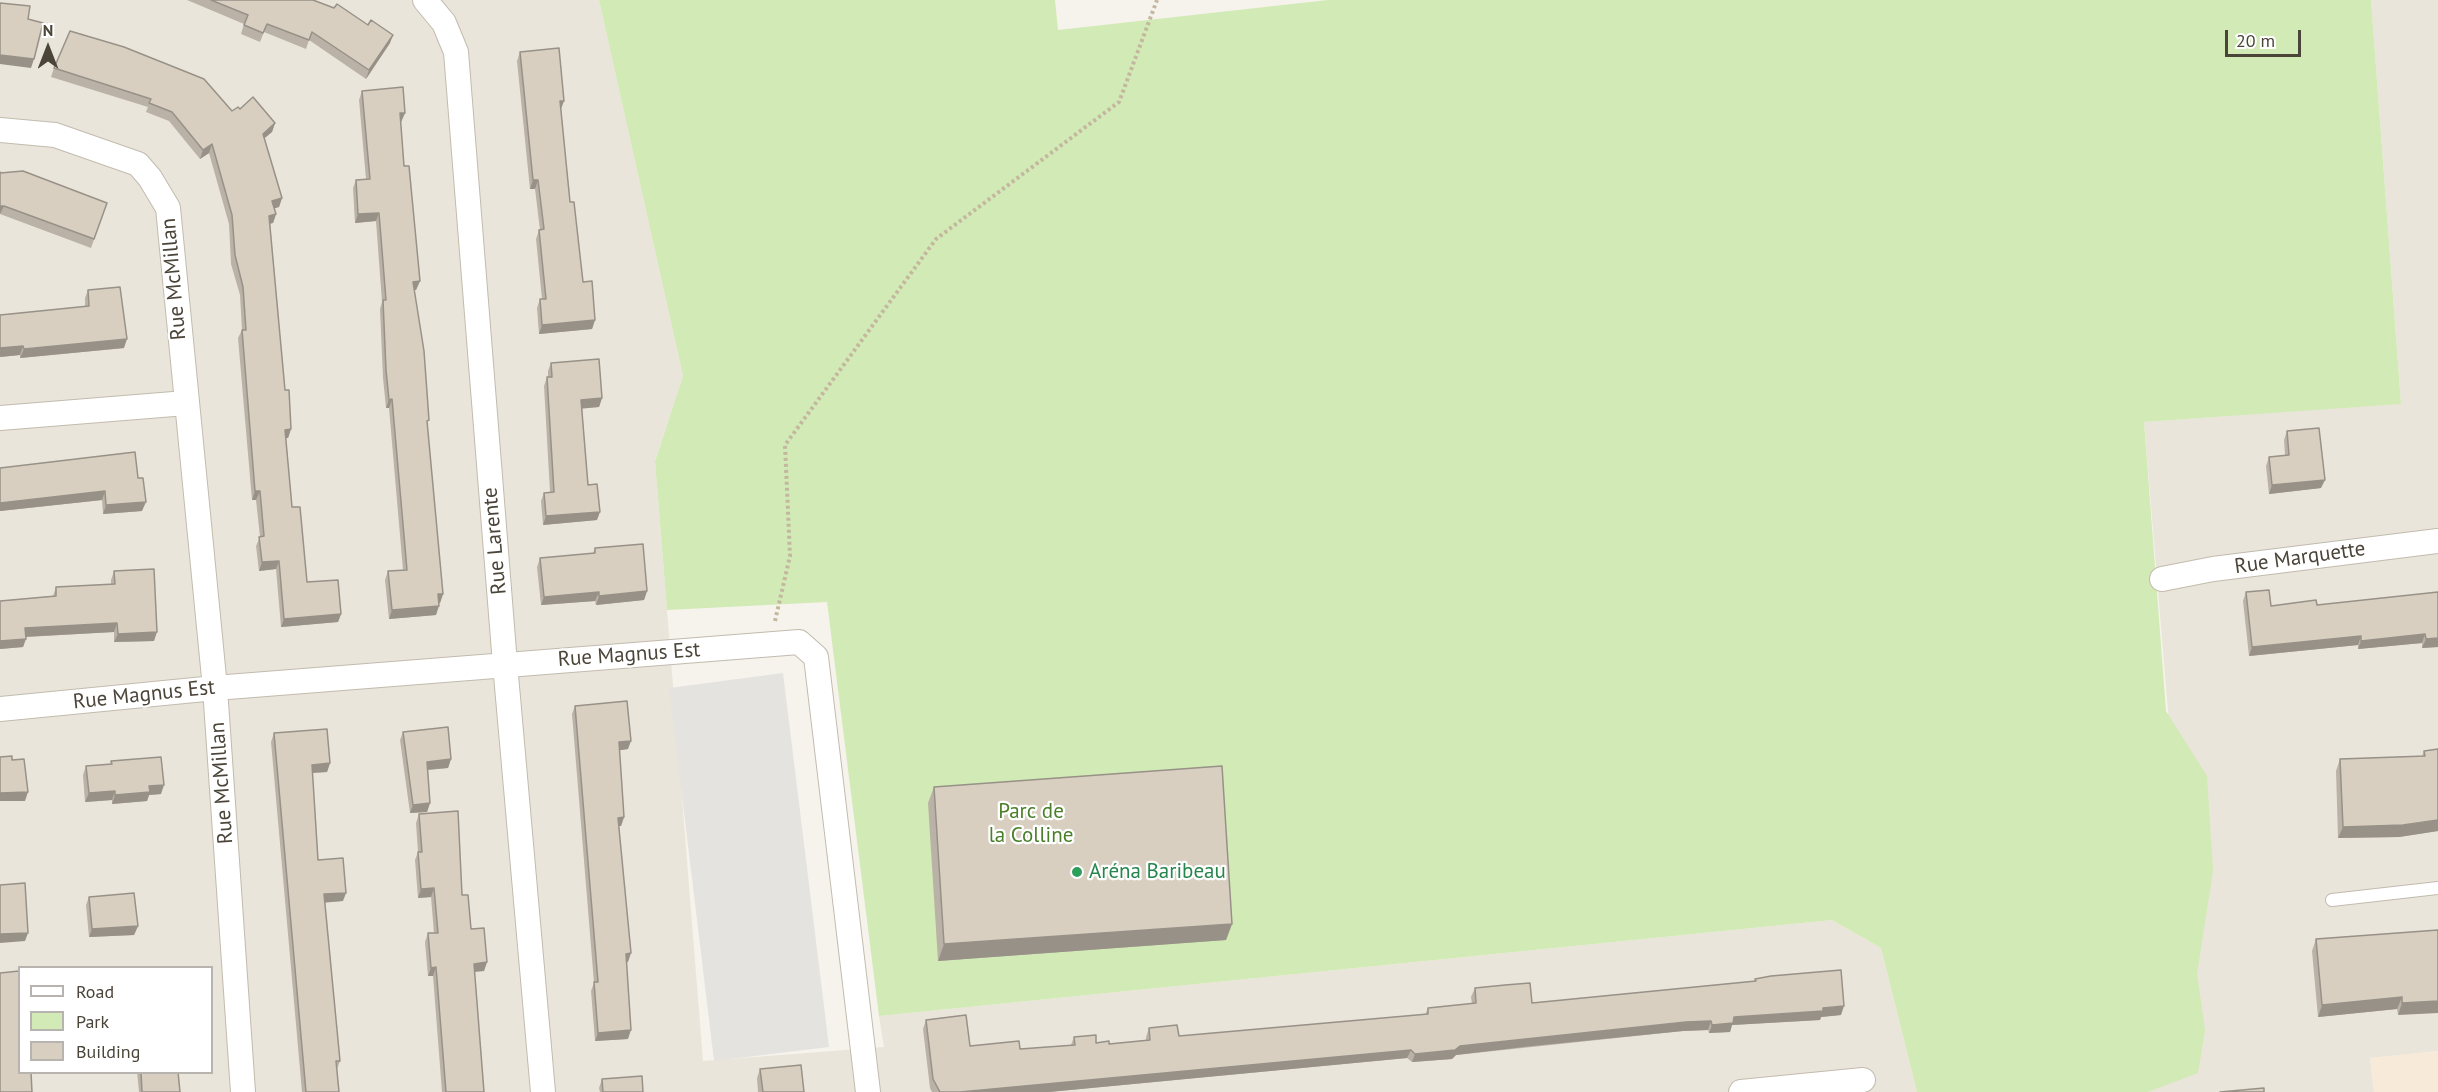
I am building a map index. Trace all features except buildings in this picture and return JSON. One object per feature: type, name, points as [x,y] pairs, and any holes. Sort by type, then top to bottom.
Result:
[{"type":"street","name":"Rue Larente","points":[[425,0],[444,23],[456,52],[505,664],[543,1092]]},
{"type":"street","name":"Rue McMillan","points":[[0,130],[55,135],[138,164],[150,178],[168,208],[215,688],[243,1092]]},
{"type":"street","points":[[0,418],[186,403]]},
{"type":"street","name":"Rue Marquette","points":[[2162,579],[2213,569],[2438,541]]},
{"type":"street","name":"Rue Magnus Est","points":[[0,709],[215,688],[800,642],[816,657],[868,1092]]},
{"type":"street","points":[[1741,1092],[1863,1080]]},
{"type":"lane","points":[[2332,900],[2438,888]]},
{"type":"path","points":[[773,644],[776,614],[790,556],[785,444],[936,239],[1119,102],[1157,0]]},
{"type":"shaded area","points":[[0,0],[599,0],[683,376],[655,460],[703,1061],[884,1047],[879,1016],[1832,920],[1881,948],[1917,1092],[0,1092]]},
{"type":"shaded area","points":[[2371,0],[2438,0],[2438,1051],[2370,1058],[2374,1092],[2148,1092],[2198,1072],[2144,422],[2401,403]]},
{"type":"shaded area","points":[[783,673],[829,1047],[714,1061],[669,688]]},
{"type":"shaded area","points":[[2438,1051],[2438,1092],[2374,1092],[2370,1058]]},
{"type":"green space","name":"Parc de la Colline","points":[[599,0],[1055,0],[1058,30],[1328,0],[2371,0],[2401,404],[2144,422],[2166,711],[2207,776],[2213,871],[2197,974],[2205,1030],[2198,1073],[2148,1092],[1917,1092],[1881,948],[1832,920],[879,1016],[827,602],[667,610],[655,461],[683,376]]},
{"type":"place","name":"Aréna Baribeau","points":[[1077,872]]}]
